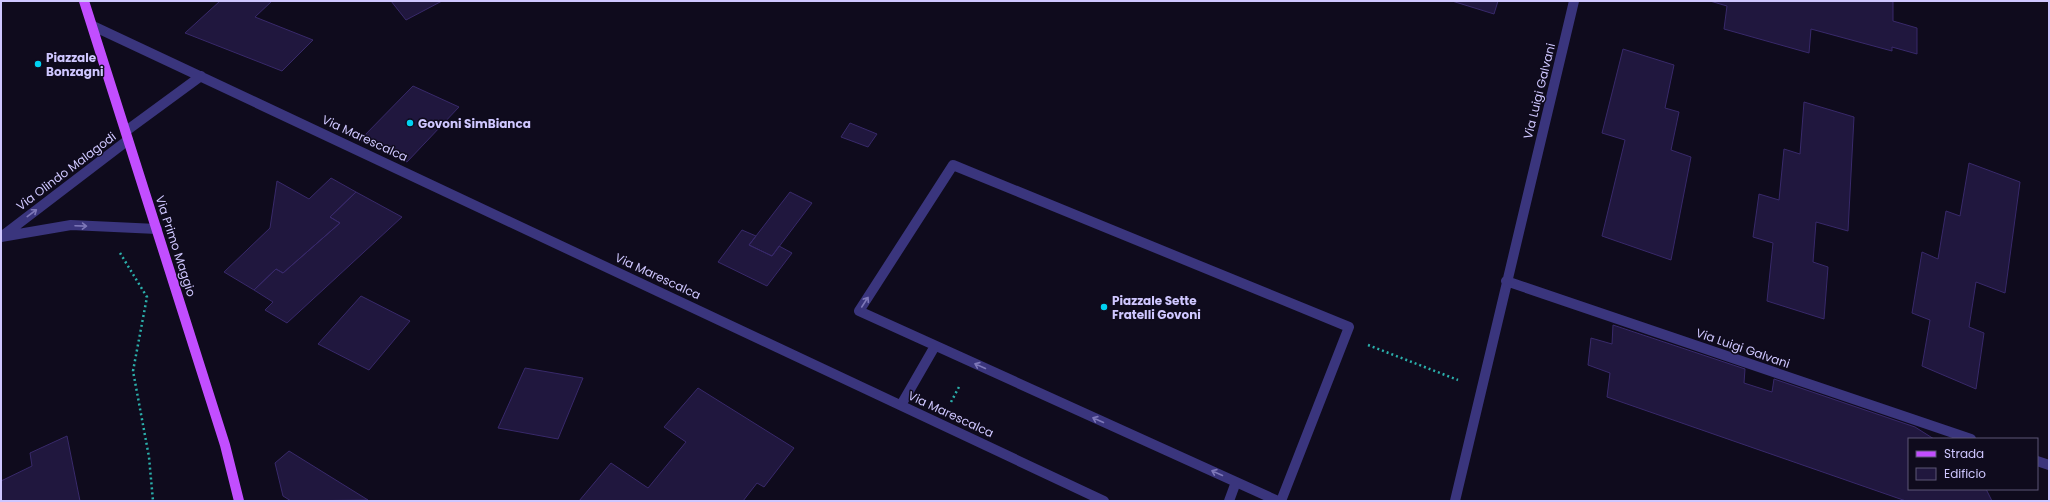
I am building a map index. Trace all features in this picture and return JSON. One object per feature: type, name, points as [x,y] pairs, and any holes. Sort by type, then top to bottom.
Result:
[{"type":"main road","name":"Via Primo Maggio","points":[[84,1],[225,445],[239,501]]},
{"type":"street","name":"Via Luigi Galvani","points":[[1455,501],[1480,388],[1574,1]]},
{"type":"street","name":"Via Marescalca","points":[[93,26],[1104,501]]},
{"type":"street","points":[[127,136],[201,76]]},
{"type":"street","name":"Via Olindo Malagodi","points":[[1,237],[127,136]]},
{"type":"street","points":[[953,165],[1349,327],[1279,501],[934,346],[859,311],[953,165]]},
{"type":"street","points":[[1,237],[71,226],[157,229]]},
{"type":"street","name":"Via Luigi Galvani","points":[[1506,281],[1968,438]]},
{"type":"street","points":[[901,405],[934,346]]},
{"type":"street","points":[[2038,461],[2049,466]]},
{"type":"street","points":[[1229,501],[1236,482]]},
{"type":"path","points":[[114,250],[120,253],[147,297],[133,371],[149,457],[153,501]]},
{"type":"path","points":[[1345,337],[1480,388]]},
{"type":"path","points":[[939,423],[972,363]]},
{"type":"building","points":[[220,1],[272,1],[255,17],[313,40],[282,71],[185,33]]},
{"type":"building","points":[[391,1],[442,1],[406,20]]},
{"type":"building","points":[[1452,1],[1498,1],[1494,14]]},
{"type":"building","points":[[1710,1],[1891,1],[1893,2],[1893,21],[1917,28],[1917,54],[1892,47],[1892,51],[1811,29],[1809,53],[1724,29],[1727,6]]},
{"type":"building","points":[[1623,49],[1674,65],[1665,108],[1679,112],[1671,150],[1691,157],[1671,260],[1602,236],[1625,140],[1602,133]]},
{"type":"building","name":"Govoni SimBianca","points":[[413,86],[459,107],[407,162],[360,140]]},
{"type":"building","points":[[1804,102],[1854,117],[1848,231],[1816,222],[1813,262],[1828,267],[1824,319],[1767,301],[1773,243],[1753,237],[1759,194],[1779,200],[1784,149],[1800,154]]},
{"type":"building","points":[[850,123],[877,134],[868,147],[841,137]]},
{"type":"building","points":[[1969,163],[2020,182],[2005,293],[1976,282],[1969,327],[1984,333],[1976,389],[1922,366],[1930,320],[1912,313],[1922,252],[1938,259],[1946,211],[1960,216]]},
{"type":"building","points":[[331,178],[356,192],[330,217],[340,223],[283,273],[276,269],[254,290],[224,272],[270,228],[277,181],[309,199]]},
{"type":"building","points":[[356,192],[402,217],[287,323],[265,310],[273,302],[254,290],[276,269],[283,273],[340,223],[330,217]]},
{"type":"building","points":[[790,192],[812,203],[772,256],[749,245]]},
{"type":"building","points":[[742,230],[756,236],[749,245],[772,256],[779,246],[792,253],[767,286],[718,262]]},
{"type":"building","points":[[361,296],[410,321],[369,370],[318,344]]},
{"type":"building","points":[[1613,325],[1745,369],[1744,383],[1772,392],[1774,379],[1915,427],[1932,438],[1908,438],[1908,490],[1986,490],[1992,501],[1906,501],[1607,397],[1610,373],[1588,365],[1591,338],[1612,344]]},
{"type":"building","points":[[525,368],[583,378],[558,439],[498,428]]},
{"type":"building","points":[[698,388],[794,448],[764,487],[757,483],[743,501],[579,501],[611,463],[648,488],[686,442],[664,427]]},
{"type":"building","points":[[67,436],[80,501],[1,501],[1,481],[32,466],[30,453]]},
{"type":"building","points":[[289,451],[368,500],[291,501],[283,496],[275,463]]},
{"type":"place","name":"Piazzale Bonzagni","points":[[38,64]]},
{"type":"place","name":"Govoni SimBianca","points":[[410,123]]},
{"type":"place","name":"Piazzale Sette Fratelli Govoni","points":[[1104,307]]}]
